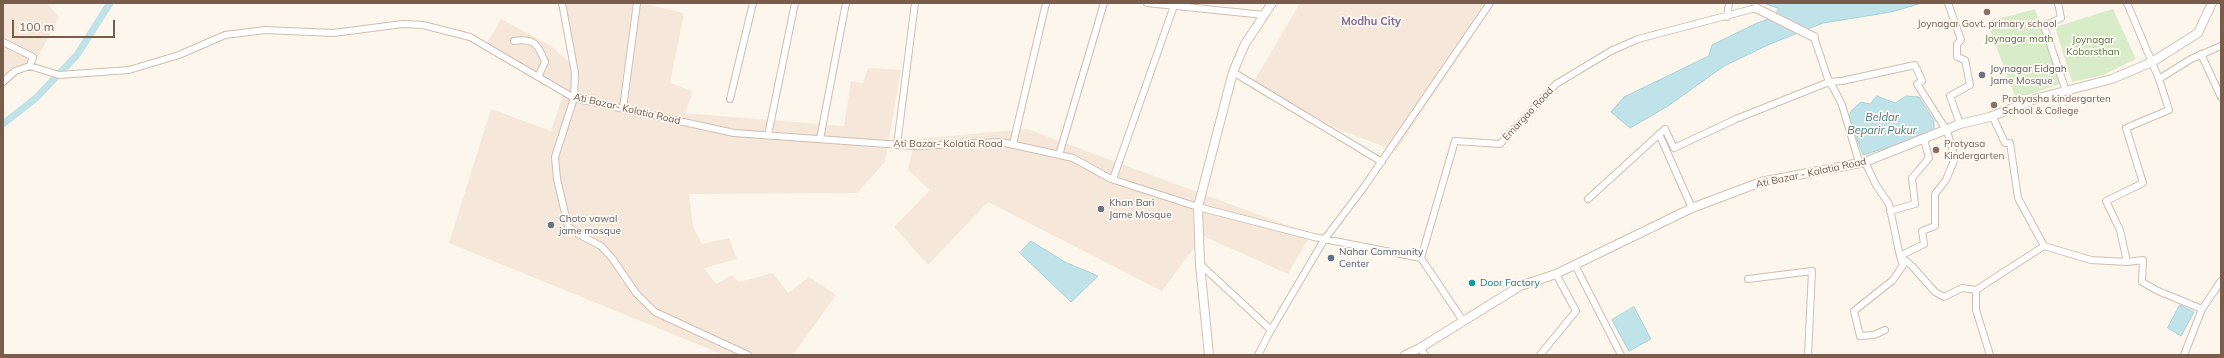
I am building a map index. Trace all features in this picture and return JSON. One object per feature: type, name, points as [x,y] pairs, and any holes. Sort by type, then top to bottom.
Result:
[{"type":"main road","points":[[1209,355],[1200,264],[1198,207],[1233,72],[1245,44],[1272,3]]},
{"type":"main road","name":"Ati Bazar - Kalatia Road","points":[[1405,355],[1423,352],[1463,321],[1520,286],[1556,274],[1692,208],[1761,182],[1862,162],[1947,131],[1960,124],[1992,115],[2038,98],[2112,79],[2136,67],[2150,63],[2198,33],[2212,3]]},
{"type":"main road","points":[[1756,8],[1814,37]]},
{"type":"street","points":[[562,3],[575,72],[574,98],[556,157],[557,179],[568,226],[578,234],[600,246],[612,258],[636,293],[655,312],[748,355]]},
{"type":"street","points":[[623,108],[637,3]]},
{"type":"street","points":[[730,99],[753,3]]},
{"type":"street","points":[[768,135],[795,3]]},
{"type":"street","points":[[820,139],[846,3]]},
{"type":"street","points":[[897,145],[915,3]]},
{"type":"street","points":[[1013,144],[1046,3]]},
{"type":"street","points":[[1059,155],[1104,3]]},
{"type":"street","points":[[1147,3],[1175,4],[1264,15]]},
{"type":"street","points":[[1258,354],[1268,333],[1324,240],[1382,162],[1490,3]]},
{"type":"street","points":[[1727,17],[1729,3]]},
{"type":"street","points":[[1948,3],[1962,40],[1956,44],[1957,57],[1965,60],[1970,85],[1950,96],[1960,124]]},
{"type":"street","points":[[2058,3],[2061,18],[2044,26],[2066,91]]},
{"type":"street","points":[[2126,262],[2120,230],[2106,201],[2143,184],[2126,128],[2169,110],[2160,78],[2150,63],[2127,3]]},
{"type":"street","points":[[1113,179],[1175,4]]},
{"type":"street","name":"Emargao Road","points":[[1421,258],[1455,141],[1500,144],[1556,84],[1611,51],[1638,39],[1727,17],[1756,8]]},
{"type":"street","name":"Ati Bazar- Kolatia Road","points":[[30,66],[60,75],[129,70],[179,55],[225,35],[265,30],[333,33],[403,24],[423,25],[470,37],[574,98],[734,133],[915,146],[1001,142],[1013,144],[1073,158],[1113,179],[1198,207],[1324,240],[1421,258]]},
{"type":"street","points":[[1814,37],[1828,82],[1834,89],[1842,106],[1862,162],[1889,204],[1903,265],[1893,280],[1854,311],[1860,336],[1874,335],[1885,330]]},
{"type":"street","points":[[514,41],[526,39],[532,42],[540,50],[545,62],[538,77]]},
{"type":"street","points":[[3,42],[33,57],[30,66],[15,71],[3,82]]},
{"type":"street","points":[[2160,78],[2201,54],[2221,46]]},
{"type":"street","points":[[2201,54],[2221,97]]},
{"type":"street","points":[[1588,199],[1665,129],[1674,148],[1736,119],[1828,82],[1842,81],[1915,65],[1922,81],[1917,84],[1947,131],[1954,158],[1946,180],[1935,194],[1935,226],[1922,231],[1924,244],[1900,256]]},
{"type":"street","points":[[1233,72],[1382,162]]},
{"type":"street","points":[[1992,115],[2005,142],[2010,143],[2018,198],[2044,246],[2091,260],[2126,262],[2143,260],[2142,282],[2158,291],[2202,310]]},
{"type":"street","points":[[1659,134],[1692,208]]},
{"type":"street","points":[[1890,211],[1914,204],[1912,178],[1929,158],[1924,139]]},
{"type":"street","points":[[1900,256],[1912,266],[1934,292],[1944,297],[1962,288],[1976,290],[2044,246]]},
{"type":"street","points":[[1421,258],[1463,321]]},
{"type":"street","points":[[1200,264],[1268,333]]},
{"type":"street","points":[[1575,265],[1620,355]]},
{"type":"street","points":[[1748,279],[1812,271],[1808,355]]},
{"type":"street","points":[[1540,355],[1576,311],[1556,274]]},
{"type":"street","points":[[2184,355],[2202,310],[2221,281]]},
{"type":"street","points":[[1976,290],[1976,310],[1990,355]]},
{"type":"shaded area","points":[[3,3],[47,3],[59,17],[38,57],[3,89]]},
{"type":"shaded area","points":[[562,3],[642,3],[684,13],[670,83],[693,91],[685,113],[844,126],[851,81],[863,83],[868,68],[901,70],[885,162],[857,193],[689,194],[693,227],[702,244],[729,238],[737,259],[704,268],[716,284],[732,275],[739,282],[773,273],[788,293],[809,277],[836,295],[793,355],[724,355],[449,243],[491,109],[551,131],[563,95],[484,48],[501,19],[551,46],[567,60],[574,71]]},
{"type":"shaded area","name":"Modhu City","points":[[1300,3],[1495,3],[1396,151],[1342,131],[1293,105],[1250,88]]},
{"type":"shaded area","points":[[1027,129],[1311,234],[1288,274],[1203,236],[1162,291],[988,202],[928,265],[894,227],[930,190],[908,170],[915,139]]},
{"type":"green space","name":"Joynagar math","points":[[2035,9],[2060,84],[2016,99],[1987,22]]},
{"type":"green space","name":"Joynagar Koborsthan","points":[[2113,9],[2136,59],[2103,75],[2072,82],[2055,27]]},
{"type":"water","points":[[1764,3],[1922,3],[1891,12],[1823,23],[1770,44],[1724,66],[1668,106],[1630,128],[1611,112],[1624,97],[1709,56],[1712,45],[1757,23],[1772,18],[1779,9]]},
{"type":"water","name":"Beldar Beparir Pukur","points":[[1877,96],[1895,103],[1906,96],[1919,97],[1934,121],[1934,133],[1863,155],[1849,118],[1851,111],[1861,102],[1870,104]]},
{"type":"water","points":[[1031,241],[1065,262],[1098,276],[1071,302],[1020,253]]},
{"type":"water","points":[[2180,305],[2194,312],[2181,336],[2168,328]]},
{"type":"water","points":[[1634,307],[1651,339],[1629,351],[1612,320]]},
{"type":"waterway","points":[[3,124],[36,98],[77,55],[110,3]]},
{"type":"place","name":"Joynagar Govt. primary school","points":[[1987,12]]},
{"type":"place","name":"Joynagar Eidgah Jame Mosque","points":[[1982,75]]},
{"type":"place","name":"Protyasha kindergarten School & College","points":[[1994,105]]},
{"type":"place","name":"Protyasa Kindergarten","points":[[1936,150]]},
{"type":"place","name":"Khan Bari Jame Mosque","points":[[1101,209]]},
{"type":"place","name":"Choto vawal jame mosque","points":[[551,225]]},
{"type":"place","name":"Nahar Community Center","points":[[1331,258]]},
{"type":"place","name":"Door Factory","points":[[1472,283]]},
{"type":"district","name":"Modhu City","points":[[1371,22]]}]
